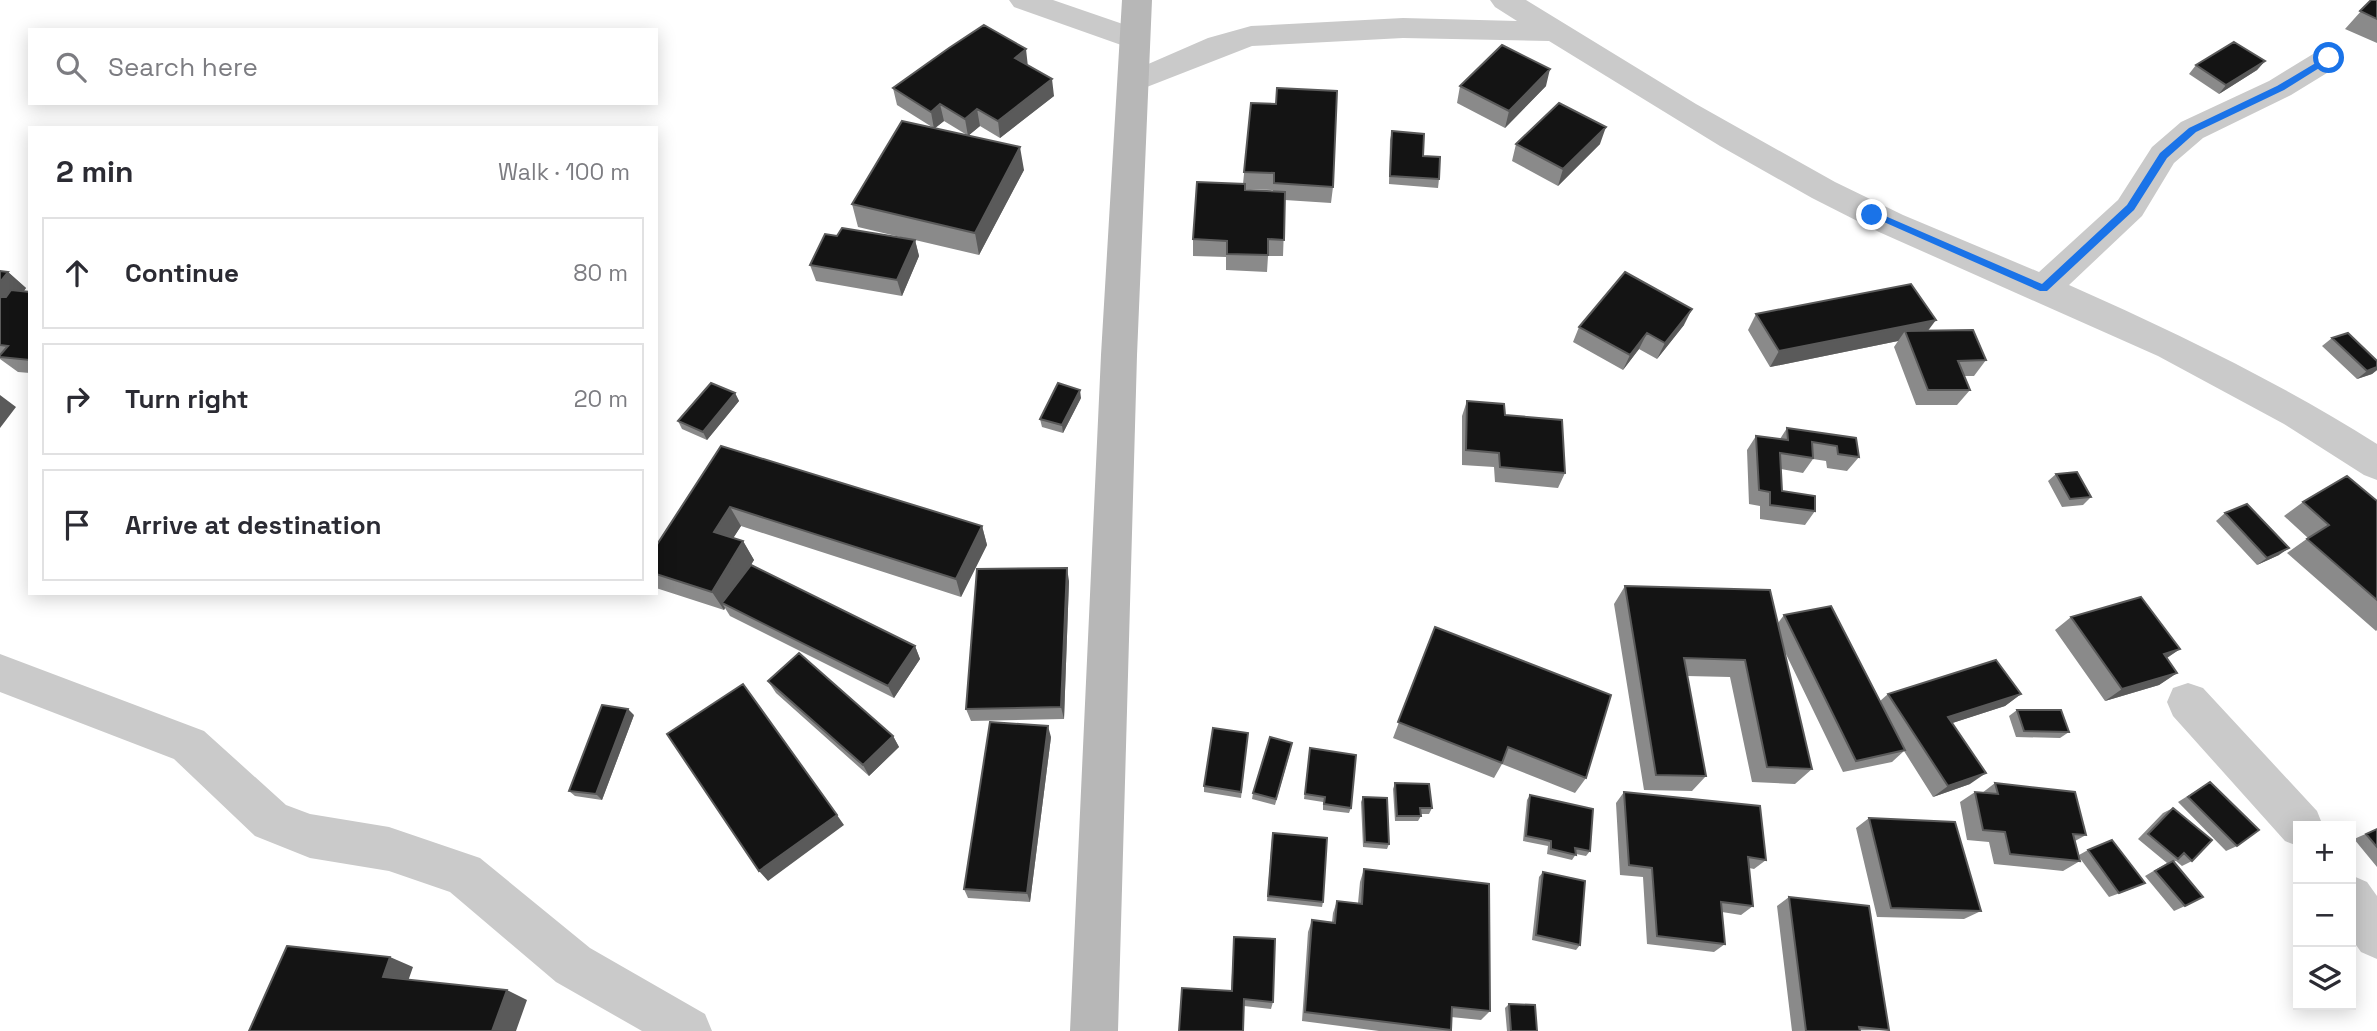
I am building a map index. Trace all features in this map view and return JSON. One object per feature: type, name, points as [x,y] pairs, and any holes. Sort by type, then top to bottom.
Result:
[{"type":"main road","points":[[1094,1031],[1119,355],[1137,0]]},
{"type":"street","points":[[1024,0],[1135,39]]},
{"type":"street","points":[[1505,0],[1781,168],[1872,215],[2043,289],[2245,385],[2341,439],[2377,464]]},
{"type":"street","points":[[1134,82],[1219,45],[1251,36],[1403,28],[1555,31]]},
{"type":"street","points":[[2043,289],[2130,208],[2163,155],[2192,130],[2280,88],[2329,58]]},
{"type":"street","points":[[0,673],[189,745],[204,756],[271,821],[310,836],[388,849],[464,874],[573,965],[688,1031]]},
{"type":"street","points":[[2188,702],[2296,821]]},
{"type":"street","points":[[2356,905],[2377,936]]},
{"type":"building","points":[[2371,0],[2377,0],[2377,19],[2360,11]]},
{"type":"building","points":[[984,25],[1026,49],[1015,58],[1052,79],[998,121],[977,109],[965,119],[940,104],[931,112],[893,88],[949,48]]},
{"type":"building","points":[[2234,42],[2265,61],[2226,85],[2196,65]]},
{"type":"building","points":[[1502,45],[1550,69],[1509,111],[1460,86]]},
{"type":"building","points":[[1277,88],[1337,91],[1333,187],[1274,183],[1274,173],[1244,172],[1251,103],[1276,104]]},
{"type":"building","points":[[1559,103],[1606,127],[1563,169],[1516,144]]},
{"type":"building","points":[[902,121],[1020,147],[975,233],[852,204]]},
{"type":"building","points":[[1392,131],[1424,134],[1423,156],[1440,157],[1439,179],[1390,176]]},
{"type":"building","points":[[1197,182],[1245,184],[1245,190],[1285,192],[1284,240],[1268,239],[1268,255],[1227,254],[1227,241],[1193,239]]},
{"type":"building","points":[[842,228],[915,240],[897,280],[810,265],[825,234],[837,236]]},
{"type":"building","points":[[0,271],[8,272],[0,282]]},
{"type":"building","points":[[1625,272],[1692,309],[1665,343],[1647,333],[1630,355],[1579,327]]},
{"type":"building","points":[[1911,284],[1936,320],[1779,351],[1756,314]]},
{"type":"building","points":[[11,290],[28,292],[28,360],[0,357],[8,346],[0,345],[0,298],[6,297]]},
{"type":"building","points":[[1973,330],[1986,360],[1958,361],[1970,390],[1928,390],[1905,331]]},
{"type":"building","points":[[2348,333],[2377,361],[2377,367],[2367,371],[2332,338]]},
{"type":"building","points":[[711,383],[735,393],[703,432],[678,421]]},
{"type":"building","points":[[1058,383],[1080,390],[1062,425],[1040,419]]},
{"type":"building","points":[[1467,401],[1504,404],[1505,415],[1562,420],[1565,473],[1500,467],[1499,453],[1466,450]]},
{"type":"building","points":[[1787,428],[1856,438],[1859,457],[1838,454],[1837,446],[1812,442],[1813,458],[1780,453],[1782,491],[1815,496],[1815,511],[1770,505],[1770,492],[1759,490],[1756,436],[1788,440]]},
{"type":"building","points":[[721,446],[982,526],[956,579],[730,507],[714,532],[743,541],[712,592],[658,575],[658,543]]},
{"type":"building","points":[[2077,472],[2091,497],[2070,499],[2056,474]]},
{"type":"building","points":[[2347,476],[2377,501],[2377,600],[2307,539],[2329,525],[2303,502]]},
{"type":"building","points":[[2247,504],[2289,548],[2267,558],[2225,513]]},
{"type":"building","points":[[751,565],[915,646],[888,686],[722,603]]},
{"type":"building","points":[[1067,568],[1061,707],[966,709],[977,569]]},
{"type":"building","points":[[1625,586],[1770,590],[1812,769],[1767,767],[1745,660],[1684,658],[1706,776],[1656,775]]},
{"type":"building","points":[[2141,597],[2180,649],[2164,654],[2177,673],[2122,689],[2071,617]]},
{"type":"building","points":[[1831,606],[1905,750],[1856,761],[1784,615]]},
{"type":"building","points":[[1435,627],[1611,695],[1586,778],[1508,747],[1502,763],[1398,722]]},
{"type":"building","points":[[799,653],[893,736],[863,765],[768,681]]},
{"type":"building","points":[[1996,660],[2021,694],[1948,717],[1986,773],[1948,786],[1888,694]]},
{"type":"building","points":[[743,684],[837,815],[759,871],[667,734]]},
{"type":"building","points":[[602,705],[628,709],[596,794],[569,791]]},
{"type":"building","points":[[2017,710],[2061,710],[2069,732],[2024,731]]},
{"type":"building","points":[[990,722],[1048,726],[1027,893],[964,889]]},
{"type":"building","points":[[1213,728],[1248,733],[1241,792],[1204,786]]},
{"type":"building","points":[[1270,737],[1292,743],[1276,799],[1253,793]]},
{"type":"building","points":[[1310,748],[1356,755],[1351,808],[1324,804],[1325,797],[1305,794]]},
{"type":"building","points":[[2210,782],[2259,830],[2237,846],[2188,797]]},
{"type":"building","points":[[1395,783],[1429,784],[1432,808],[1420,808],[1421,816],[1397,816]]},
{"type":"building","points":[[1995,783],[2075,792],[2086,835],[2073,834],[2080,861],[2010,854],[2005,832],[1983,830],[1975,792],[1998,794]]},
{"type":"building","points":[[1624,792],[1760,806],[1766,860],[1748,857],[1753,906],[1721,902],[1725,944],[1657,936],[1652,868],[1629,865]]},
{"type":"building","points":[[1530,795],[1593,809],[1590,851],[1575,848],[1576,855],[1551,849],[1551,841],[1526,836]]},
{"type":"building","points":[[1363,797],[1387,798],[1389,844],[1365,842]]},
{"type":"building","points":[[2173,808],[2212,840],[2192,861],[2184,853],[2178,859],[2148,834]]},
{"type":"building","points":[[1869,818],[1955,822],[1981,911],[1891,908]]},
{"type":"building","points":[[2377,829],[2377,847],[2366,834]]},
{"type":"building","points":[[1273,833],[1327,838],[1323,902],[1268,896]]},
{"type":"building","points":[[2112,840],[2145,883],[2119,893],[2088,850]]},
{"type":"building","points":[[2173,861],[2203,897],[2185,906],[2155,871]]},
{"type":"building","points":[[1364,869],[1489,884],[1490,1011],[1452,1007],[1451,1030],[1305,1012],[1312,920],[1335,923],[1337,901],[1362,904]]},
{"type":"building","points":[[1543,872],[1585,881],[1580,945],[1536,935]]},
{"type":"building","points":[[1789,897],[1869,906],[1889,1030],[1859,1027],[1860,1031],[1806,1031]]},
{"type":"building","points":[[1234,937],[1275,939],[1273,1002],[1244,999],[1243,1031],[1179,1031],[1182,988],[1232,991]]},
{"type":"building","points":[[287,946],[390,957],[383,977],[507,990],[492,1031],[249,1031]]},
{"type":"building","points":[[1509,1004],[1535,1005],[1537,1031],[1511,1031]]},
{"type":"route","points":[[1872,215],[2043,289],[2130,208],[2163,155],[2192,130],[2280,88],[2329,58]]}]
